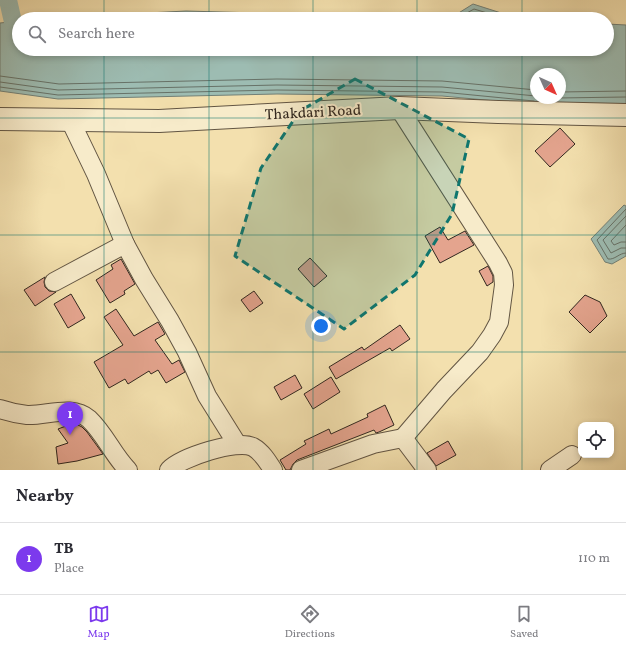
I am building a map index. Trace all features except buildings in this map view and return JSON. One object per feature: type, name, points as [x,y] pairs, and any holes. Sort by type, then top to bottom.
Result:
[{"type":"street","name":"Thakdari Road","points":[[0,119],[159,121],[399,108],[626,115]]},
{"type":"street","points":[[301,470],[373,444],[403,438],[444,390],[480,352],[492,336],[499,322],[504,285],[503,273],[399,108]]},
{"type":"street","points":[[70,120],[96,174],[126,244],[144,279],[174,328],[207,396],[237,444]]},
{"type":"street","points":[[54,282],[126,244]]},
{"type":"street","points":[[0,410],[27,415],[58,411],[73,412],[88,418],[101,432],[122,464],[128,470]]},
{"type":"street","points":[[403,438],[427,470]]},
{"type":"street","points":[[169,470],[174,465],[192,456],[237,444],[247,445],[258,450],[273,470]]},
{"type":"street","points":[[550,470],[572,455]]},
{"type":"highlighted area","points":[[355,79],[469,139],[452,214],[415,275],[344,329],[235,256],[261,168],[300,111]]},
{"type":"water","points":[[473,4],[498,12],[460,12]]},
{"type":"water","points":[[186,11],[222,12],[167,12]]},
{"type":"water","points":[[12,22],[12,56],[614,56],[614,24],[626,25],[626,106],[561,107],[442,96],[277,94],[58,99],[0,91],[0,23]]},
{"type":"water","points":[[624,205],[626,206],[626,256],[612,264],[605,262],[591,239]]},
{"type":"waterway","points":[[8,0],[12,18]]},
{"type":"place","name":"TB","points":[[70,435]]}]
